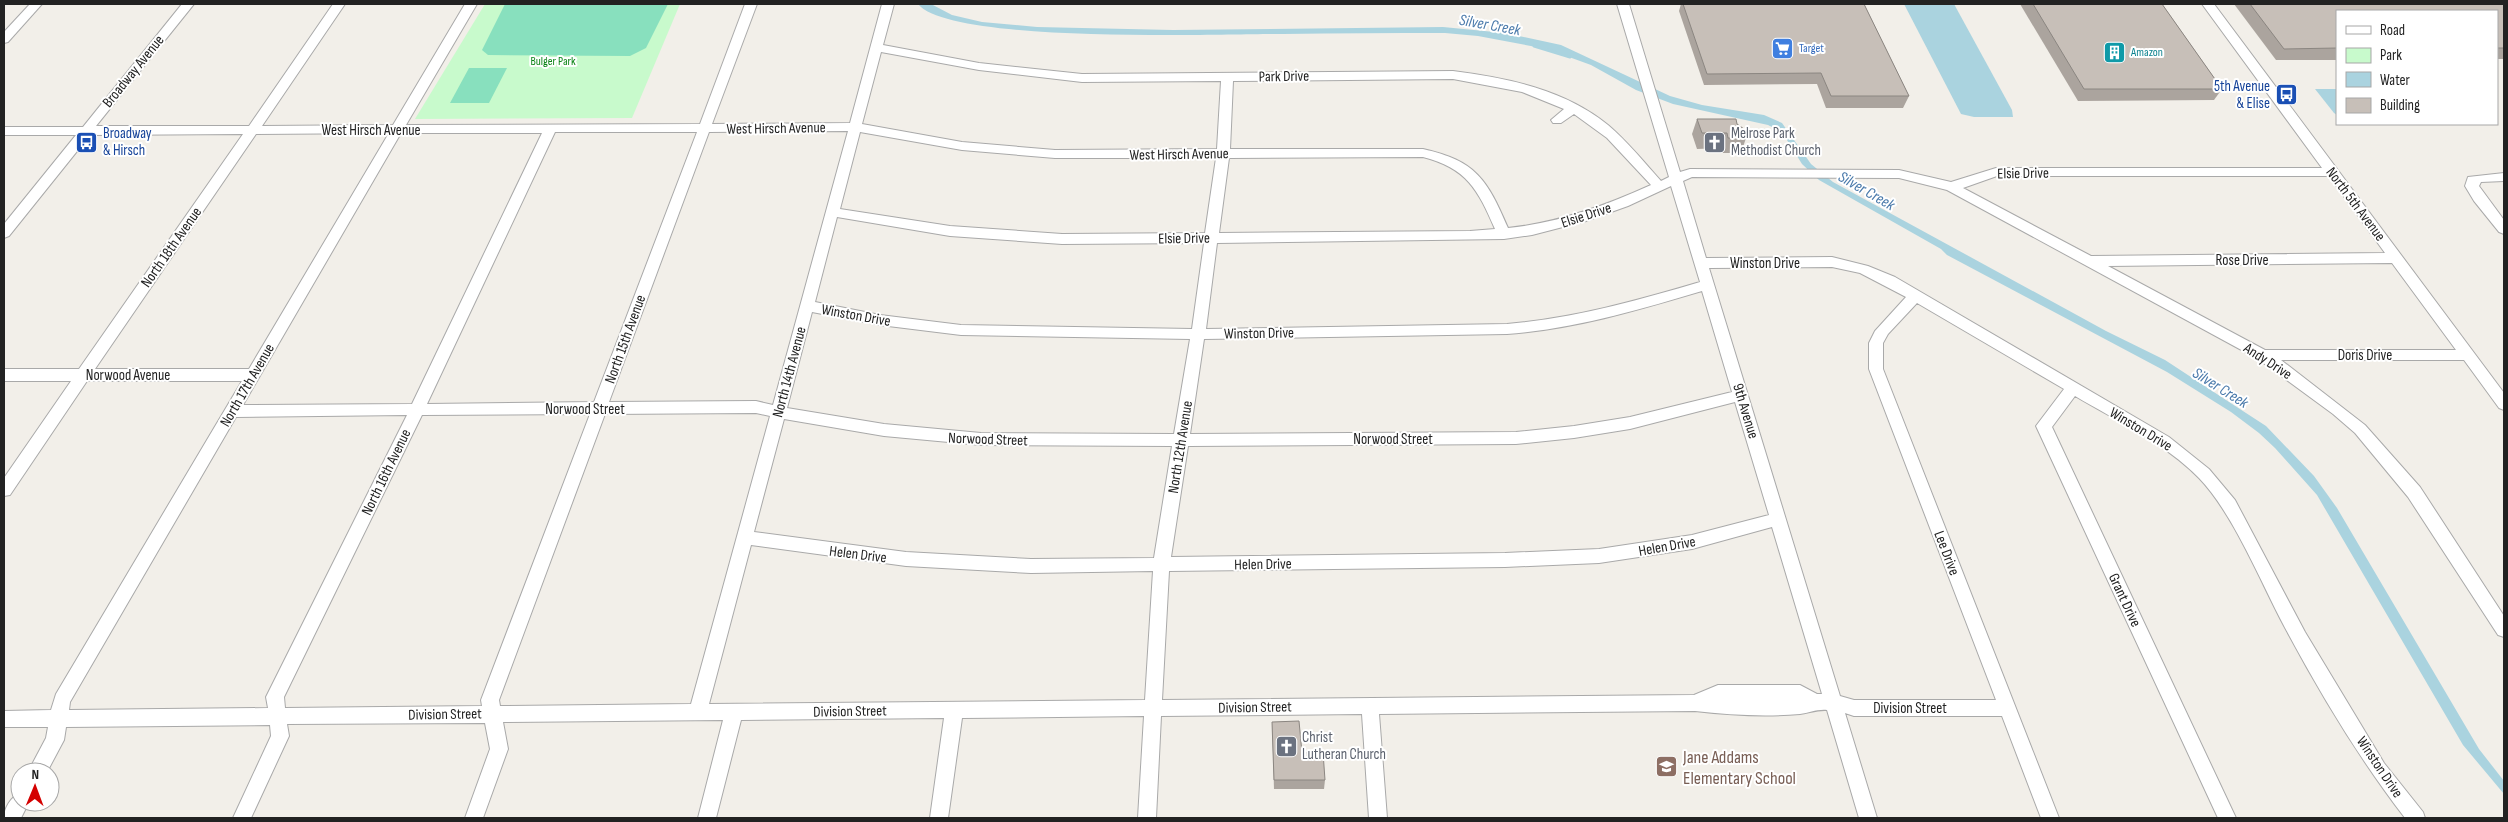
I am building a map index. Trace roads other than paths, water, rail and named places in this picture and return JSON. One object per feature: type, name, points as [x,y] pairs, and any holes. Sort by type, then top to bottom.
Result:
[{"type":"street","points":[[4,39],[36,4]]},
{"type":"street","name":"Broadway Avenue","points":[[4,233],[188,4]]},
{"type":"street","name":"North 18th Avenue","points":[[4,490],[338,4]]},
{"type":"street","name":"North 17th Avenue","points":[[43,762],[55,740],[62,700],[471,4]]},
{"type":"street","name":"North 15th Avenue","points":[[474,818],[498,749],[490,700],[751,4]]},
{"type":"street","name":"North 14th Avenue","points":[[698,712],[888,4]]},
{"type":"street","name":"9th Avenue","points":[[1623,4],[1868,818]]},
{"type":"street","name":"North 5th Avenue","points":[[2208,4],[2504,404]]},
{"type":"street","name":"Park Drive","points":[[876,47],[944,62],[1022,73],[1082,78],[1454,74],[1520,86],[1547,96],[1572,109],[1593,121],[1614,139],[1659,186]]},
{"type":"street","name":"North 12th Avenue","points":[[1147,818],[1161,566],[1198,334],[1223,154],[1228,77]]},
{"type":"street","points":[[1557,120],[1572,109]]},
{"type":"street","name":"West Hirsch Avenue","points":[[4,131],[856,127],[944,143],[1023,152],[1124,155],[1411,152],[1439,157],[1462,167],[1475,176],[1485,191],[1504,234]]},
{"type":"street","name":"North 16th Avenue","points":[[242,818],[280,736],[275,697],[417,410],[550,129]]},
{"type":"street","name":"Elsie Drive","points":[[832,212],[922,228],[988,235],[1062,239],[1504,234],[1532,230],[1581,218],[1623,203],[1676,177],[1690,173],[1899,174],[1951,187],[1996,172],[2332,172]]},
{"type":"street","points":[[2504,177],[2473,180],[2472,186],[2479,198],[2504,229]]},
{"type":"street","name":"Andy Drive","points":[[1951,187],[2263,355],[2338,410],[2380,451],[2414,492],[2504,630]]},
{"type":"street","name":"Rose Drive","points":[[2087,261],[2396,258]]},
{"type":"street","name":"Winston Drive","points":[[1702,263],[1832,262],[1863,269],[1916,296],[2164,441],[2204,473],[2229,506],[2299,637],[2378,769],[2416,818]]},
{"type":"street","name":"Winston Drive","points":[[807,306],[880,320],[961,330],[1198,334],[1467,330],[1544,326],[1612,314],[1708,284]]},
{"type":"street","name":"Lee Drive","points":[[1916,296],[1882,331],[1876,342],[1876,369],[2050,818]]},
{"type":"street","name":"Doris Drive","points":[[2263,355],[2468,355]]},
{"type":"street","name":"Norwood Avenue","points":[[4,375],[253,375]]},
{"type":"street","name":"Grant Drive","points":[[2073,388],[2044,426],[2227,818]]},
{"type":"street","name":"Norwood Street","points":[[232,411],[756,408],[868,429],[965,440],[1180,441],[1516,438],[1568,435],[1680,414],[1741,394]]},
{"type":"street","name":"Helen Drive","points":[[745,538],[859,554],[956,563],[1161,566],[1540,560],[1599,556],[1692,542],[1778,519]]},
{"type":"street","name":"Division Street","points":[[4,719],[1695,702],[1721,706],[1802,706],[1813,701],[1833,701],[1854,708],[2008,708]]},
{"type":"street","points":[[1370,706],[1378,818]]},
{"type":"street","points":[[939,818],[954,710]]},
{"type":"street","points":[[707,818],[734,712]]},
{"type":"water","points":[[918,4],[931,4],[952,15],[982,22],[1037,27],[1173,30],[1443,27],[1505,33],[1561,45],[1670,96],[1702,105],[1764,115],[1782,123],[1811,164],[1833,182],[2106,331],[2165,360],[2266,426],[2314,476],[2337,508],[2479,749],[2504,781],[2504,794],[2463,745],[2317,495],[2259,433],[2231,412],[2167,372],[1947,255],[1941,249],[1819,180],[1802,164],[1782,132],[1768,125],[1673,104],[1636,90],[1591,65],[1547,49],[1478,36],[1445,33],[1150,35],[1032,31],[980,26],[940,17]]},
{"type":"water","points":[[1904,4],[1954,4],[2012,110],[2013,117],[1974,117],[1961,114]]},
{"type":"water","points":[[2315,89],[2336,89],[2336,114]]},
{"type":"waterway","name":"Silver Creek","points":[[1534,46],[1570,57]]},
{"type":"place","name":"Target","points":[[1783,48]]},
{"type":"place","name":"Amazon","points":[[2115,52]]},
{"type":"place","name":"5th Avenue & Elise","points":[[2286,95]]},
{"type":"place","name":"Broadway & Hirsch","points":[[87,142]]},
{"type":"place","name":"Melrose Park Methodist Church","points":[[1715,142]]},
{"type":"place","name":"Christ Lutheran Church","points":[[1286,746]]},
{"type":"place","name":"Jane Addams Elementary School","points":[[1667,767]]},
{"type":"park label","name":"Bulger Park","points":[[553,61]]}]
